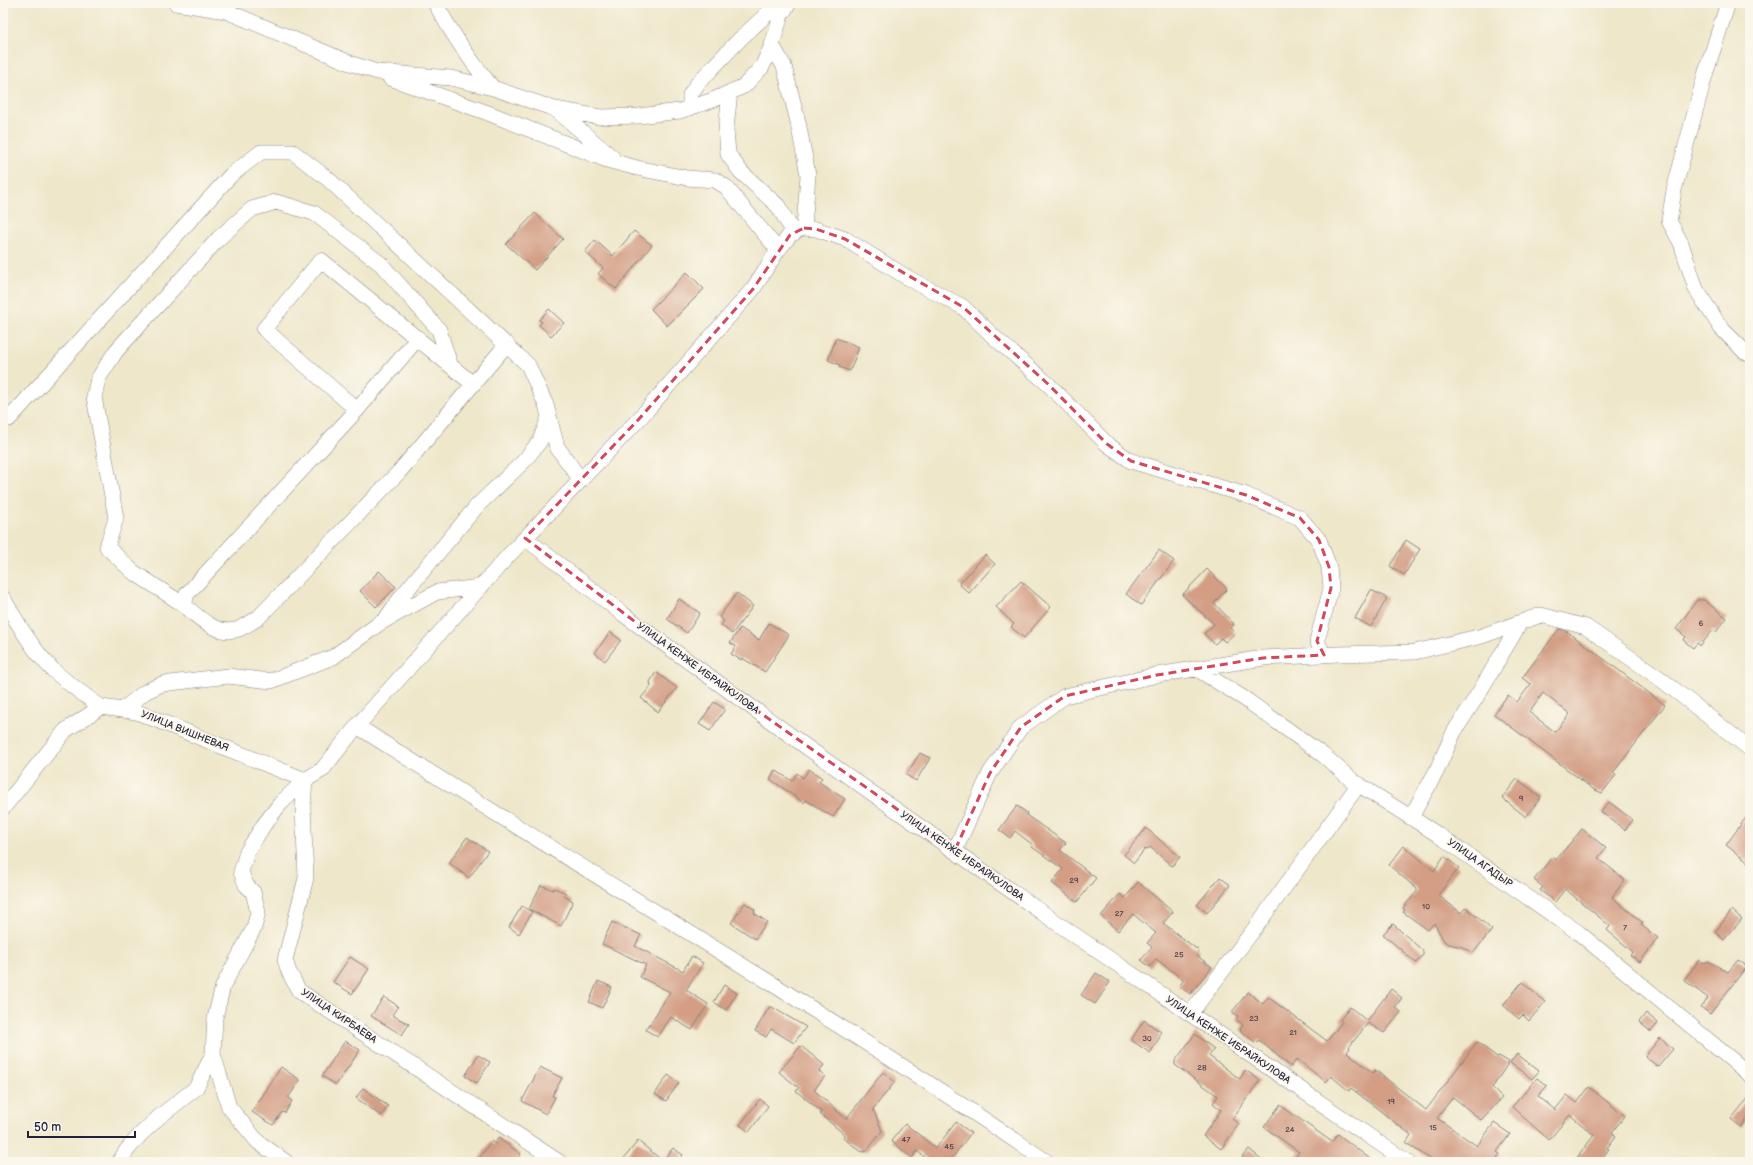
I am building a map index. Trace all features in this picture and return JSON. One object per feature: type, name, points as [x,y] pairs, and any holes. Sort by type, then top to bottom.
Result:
[{"type":"street","points":[[176,3],[226,11],[401,83],[488,113],[571,146],[619,163],[687,178],[715,180],[726,187],[778,250]]},
{"type":"street","points":[[435,3],[450,30],[472,63],[493,88]]},
{"type":"street","points":[[1728,3],[1705,76],[1676,182],[1669,221],[1681,243],[1696,289],[1721,328],[1745,352],[1750,354]]},
{"type":"street","points":[[377,72],[450,78],[493,88],[555,109],[600,117],[639,116],[680,111],[713,100],[744,86],[762,67],[772,45],[781,15],[787,5]]},
{"type":"street","points":[[690,108],[690,95],[698,83],[740,39],[768,14],[787,5]]},
{"type":"street","points":[[772,45],[784,66],[798,122],[808,175],[799,230]]},
{"type":"street","points":[[715,180],[723,171],[727,162],[728,154],[726,129],[730,92]]},
{"type":"street","points":[[555,109],[619,163]]},
{"type":"street","points":[[9,419],[231,175],[261,152],[293,152],[328,179],[528,365],[546,405],[557,447],[581,480]]},
{"type":"street","points":[[728,154],[741,172],[778,206],[799,230]]},
{"type":"street","points":[[450,364],[438,330],[381,264],[314,213],[276,202],[252,209],[225,233],[116,351],[98,379],[94,397],[116,518],[107,547],[132,571],[184,605],[201,620],[223,631],[238,629],[258,618],[399,472],[507,344]]},
{"type":"street","points":[[286,1162],[258,1142],[229,1107],[213,1054],[215,1018],[223,986],[254,928],[258,912],[253,892],[246,885],[241,872],[247,852],[262,826],[280,804],[305,780],[322,770],[357,726],[525,538],[639,419],[753,289],[778,250],[799,230],[816,228],[845,240],[908,278],[962,307],[1048,384],[1107,444],[1131,462],[1246,495],[1300,518],[1319,540],[1329,567],[1331,588],[1317,641],[1324,655]]},
{"type":"street","points":[[357,410],[264,330],[321,260],[474,384]]},
{"type":"street","points":[[184,605],[187,594],[357,410],[418,338]]},
{"type":"street","points":[[385,620],[402,596],[477,506],[524,461],[540,441],[549,417]]},
{"type":"street","name":"УЛИЦА КЕНЖЕ ИБРАЙКУЛОВА","points":[[525,538],[688,662],[1057,923],[1407,1162]]},
{"type":"street","points":[[122,710],[145,692],[162,684],[228,676],[272,681],[333,657],[385,620],[436,592],[481,587]]},
{"type":"street","points":[[3,598],[21,629],[51,668],[74,688],[101,707],[66,730],[3,808]]},
{"type":"street","points":[[955,850],[990,773],[1021,727],[1065,696],[1157,675],[1263,658],[1415,652],[1482,636],[1541,615],[1586,627],[1662,680],[1750,749]]},
{"type":"street","points":[[1411,817],[1436,772],[1454,732],[1520,623]]},
{"type":"street","name":"УЛИЦА АГАДЫР","points":[[1197,669],[1245,699],[1323,755],[1358,784],[1437,834],[1579,933],[1750,1075]]},
{"type":"street","name":"УЛИЦА ВИШНЕВАЯ","points":[[101,707],[137,712],[305,780]]},
{"type":"street","points":[[357,726],[885,1055],[1046,1162]]},
{"type":"street","name":"УЛИЦА КИРБАЕВА","points":[[305,780],[302,808],[306,878],[285,960],[289,972],[299,991],[559,1162]]},
{"type":"street","points":[[1190,1014],[1255,928],[1358,784]]},
{"type":"street","points":[[119,1162],[140,1135],[196,1088],[213,1054]]},
{"type":"highlighted area","points":[[804,228],[816,229],[845,239],[963,307],[1048,384],[1107,444],[1131,461],[1246,495],[1300,518],[1319,540],[1329,567],[1331,588],[1317,641],[1324,655],[1263,658],[1157,675],[1065,696],[1021,727],[990,773],[955,850],[688,662],[525,538],[639,419],[753,289],[790,235]]},
{"type":"building","points":[[535,213],[563,239],[535,270],[506,244]]},
{"type":"building","points":[[634,231],[652,245],[616,289],[598,274],[603,268],[585,252],[595,240],[613,256]]},
{"type":"building","points":[[687,272],[704,289],[667,326],[651,309]]},
{"type":"building","points":[[549,309],[564,323],[551,336],[539,325],[542,322],[539,320]]},
{"type":"building","points":[[836,338],[859,347],[850,371],[839,367],[840,365],[828,360]]},
{"type":"building","points":[[1406,540],[1420,549],[1404,575],[1390,566]]},
{"type":"building","points":[[1159,550],[1174,561],[1141,605],[1126,594]]},
{"type":"building","points":[[985,555],[995,564],[969,593],[959,584]]},
{"type":"building","points":[[1207,569],[1227,589],[1214,603],[1234,624],[1230,628],[1235,633],[1225,642],[1221,638],[1215,644],[1204,634],[1214,624],[1182,595]]},
{"type":"building","points":[[379,571],[396,587],[376,607],[360,591]]},
{"type":"building","points":[[1021,581],[1051,607],[1024,638],[1011,627],[1014,624],[996,607]]},
{"type":"building","points":[[1371,590],[1387,598],[1371,627],[1355,618]]},
{"type":"building","points":[[737,593],[753,606],[732,634],[721,625],[724,621],[719,617]]},
{"type":"building","points":[[679,599],[700,613],[687,633],[667,619]]},
{"type":"building","points":[[1697,600],[1704,600],[1727,618],[1716,632],[1713,630],[1700,646],[1697,643],[1693,648],[1683,640],[1686,637],[1676,629]]},
{"type":"building","points":[[769,623],[789,635],[765,672],[742,658],[741,660],[731,654],[736,646],[730,643],[740,628],[759,640]]},
{"type":"building","points":[[1559,629],[1568,632],[1665,705],[1613,773],[1616,775],[1602,793],[1593,789],[1494,714],[1508,695],[1517,702],[1531,684],[1522,678]],"holes":[[[1543,693],[1570,714],[1555,732],[1529,712]]]},
{"type":"building","points":[[610,632],[621,640],[605,661],[595,653]]},
{"type":"building","points":[[656,672],[677,688],[658,712],[641,698],[651,686],[650,682]]},
{"type":"building","points":[[714,702],[725,709],[710,731],[699,724]]},
{"type":"building","points":[[920,753],[930,758],[916,781],[906,775]]},
{"type":"building","points":[[809,769],[822,778],[819,782],[845,799],[833,817],[806,800],[804,803],[770,779],[775,770],[792,781],[797,773],[803,778]]},
{"type":"building","points":[[1517,779],[1541,797],[1526,817],[1502,798]]},
{"type":"building","points":[[1609,802],[1633,820],[1625,830],[1601,812]]},
{"type":"building","points":[[1017,806],[1027,813],[1026,815],[1066,843],[1060,850],[1096,878],[1077,902],[1052,883],[1063,869],[1032,847],[1033,845],[1015,831],[1010,838],[999,830]]},
{"type":"building","points":[[1750,812],[1750,864],[1726,845]]},
{"type":"building","points":[[1146,828],[1180,857],[1172,866],[1150,847],[1147,850],[1145,849],[1134,863],[1124,855]]},
{"type":"building","points":[[1582,829],[1606,848],[1598,858],[1625,880],[1612,897],[1643,923],[1641,925],[1658,938],[1640,962],[1630,955],[1633,952],[1607,930],[1610,926],[1565,889],[1555,902],[1540,890],[1543,887],[1534,880],[1552,857],[1556,860]]},
{"type":"building","points":[[467,837],[488,851],[469,878],[449,863]]},
{"type":"building","points":[[1404,846],[1434,871],[1444,856],[1459,868],[1438,895],[1461,913],[1466,907],[1492,930],[1473,953],[1462,947],[1449,944],[1444,941],[1434,923],[1428,930],[1403,912],[1405,910],[1403,908],[1418,890],[1389,865]]},
{"type":"building","points":[[1220,877],[1230,885],[1207,913],[1197,905]]},
{"type":"building","points":[[1138,882],[1173,912],[1163,923],[1199,951],[1196,955],[1212,967],[1190,994],[1179,986],[1184,980],[1156,959],[1150,967],[1141,960],[1152,947],[1147,943],[1156,933],[1133,914],[1118,931],[1101,916],[1120,894],[1125,898]]},
{"type":"building","points":[[541,885],[566,893],[564,896],[573,901],[561,926],[529,909]]},
{"type":"building","points":[[745,903],[755,910],[754,913],[767,922],[755,939],[731,923]]},
{"type":"building","points":[[522,906],[532,912],[519,934],[509,927]]},
{"type":"building","points":[[1732,910],[1742,919],[1724,940],[1715,932]]},
{"type":"building","points":[[612,922],[641,935],[635,946],[683,971],[692,956],[703,963],[686,990],[708,1004],[692,1030],[671,1017],[658,1037],[646,1030],[670,992],[640,977],[646,965],[602,944]]},
{"type":"building","points":[[1393,924],[1423,951],[1423,955],[1416,963],[1383,934]]},
{"type":"building","points":[[350,957],[369,969],[352,994],[333,982]]},
{"type":"building","points":[[1699,960],[1704,963],[1708,961],[1728,972],[1738,960],[1747,966],[1710,1014],[1701,1007],[1708,998],[1684,980]]},
{"type":"building","points":[[1096,973],[1110,982],[1095,1004],[1081,995]]},
{"type":"building","points":[[598,981],[612,987],[602,1008],[589,1002]]},
{"type":"building","points":[[1522,982],[1545,1002],[1529,1021],[1523,1015],[1519,1019],[1503,1005]]},
{"type":"building","points":[[724,985],[737,993],[726,1010],[714,1002]]},
{"type":"building","points":[[1391,989],[1402,998],[1395,1007],[1401,1012],[1384,1033],[1368,1023],[1349,1047],[1350,1048],[1347,1052],[1373,1073],[1375,1070],[1426,1110],[1477,1042],[1497,1057],[1499,1056],[1509,1062],[1492,1088],[1502,1098],[1481,1120],[1453,1097],[1437,1118],[1477,1146],[1494,1123],[1510,1134],[1497,1152],[1500,1154],[1494,1162],[1435,1162],[1406,1143],[1411,1135],[1351,1088],[1349,1091],[1331,1076],[1326,1082],[1297,1059],[1291,1067],[1259,1040],[1256,1043],[1240,1030],[1243,1025],[1236,1019],[1238,1016],[1232,1012],[1248,992],[1263,1004],[1268,997],[1327,1041],[1342,1022],[1340,1020],[1350,1007],[1367,1021]]},
{"type":"building","points":[[384,997],[398,1006],[392,1015],[409,1024],[402,1035],[371,1016]]},
{"type":"building","points":[[770,1006],[806,1027],[794,1043],[771,1029],[766,1037],[755,1031]]},
{"type":"building","points":[[1646,1013],[1658,1023],[1651,1032],[1639,1022]]},
{"type":"building","points":[[1144,1020],[1161,1032],[1158,1036],[1160,1037],[1150,1053],[1131,1040]]},
{"type":"building","points":[[1195,1034],[1214,1049],[1209,1056],[1240,1079],[1245,1070],[1260,1080],[1232,1119],[1239,1124],[1221,1149],[1203,1136],[1221,1110],[1213,1103],[1218,1096],[1175,1065],[1175,1061]]},
{"type":"building","points":[[1660,1038],[1673,1049],[1658,1067],[1645,1056]]},
{"type":"building","points":[[345,1041],[360,1050],[336,1085],[322,1076]]},
{"type":"building","points":[[801,1046],[824,1065],[819,1071],[825,1076],[814,1090],[846,1119],[883,1072],[895,1082],[873,1109],[882,1131],[867,1151],[862,1152],[843,1138],[845,1135],[820,1114],[822,1112],[796,1091],[799,1088],[779,1072]]},
{"type":"building","points":[[1517,1054],[1539,1071],[1532,1079],[1510,1063]]},
{"type":"building","points":[[478,1055],[490,1062],[477,1083],[465,1076]]},
{"type":"building","points":[[281,1067],[300,1080],[288,1098],[292,1101],[285,1113],[282,1112],[273,1125],[252,1112]]},
{"type":"building","points":[[540,1067],[562,1078],[552,1096],[555,1097],[546,1114],[522,1101]]},
{"type":"building","points":[[668,1075],[679,1083],[666,1101],[655,1094]]},
{"type":"building","points":[[1537,1078],[1547,1086],[1538,1096],[1555,1110],[1567,1095],[1577,1103],[1589,1087],[1625,1116],[1612,1132],[1616,1136],[1607,1148],[1609,1149],[1599,1162],[1574,1162],[1594,1135],[1570,1115],[1549,1140],[1512,1107]]},
{"type":"building","points":[[363,1088],[388,1106],[381,1116],[356,1098]]},
{"type":"building","points":[[1750,1096],[1750,1116],[1741,1127],[1731,1119]]},
{"type":"building","points":[[760,1099],[768,1106],[749,1132],[740,1125]]},
{"type":"building","points":[[1280,1105],[1332,1142],[1338,1134],[1374,1162],[1292,1162],[1299,1152],[1264,1127]]},
{"type":"building","points":[[956,1122],[971,1133],[949,1162],[931,1162],[917,1151],[912,1158],[891,1141],[905,1124],[936,1148]]},
{"type":"building","points":[[498,1138],[521,1154],[515,1162],[477,1162],[491,1141],[495,1144]]},
{"type":"building","points":[[638,1141],[663,1161],[673,1148],[683,1155],[678,1162],[621,1162]]},
{"type":"building","points":[[1249,1149],[1265,1162],[1248,1162],[1242,1157]]}]
